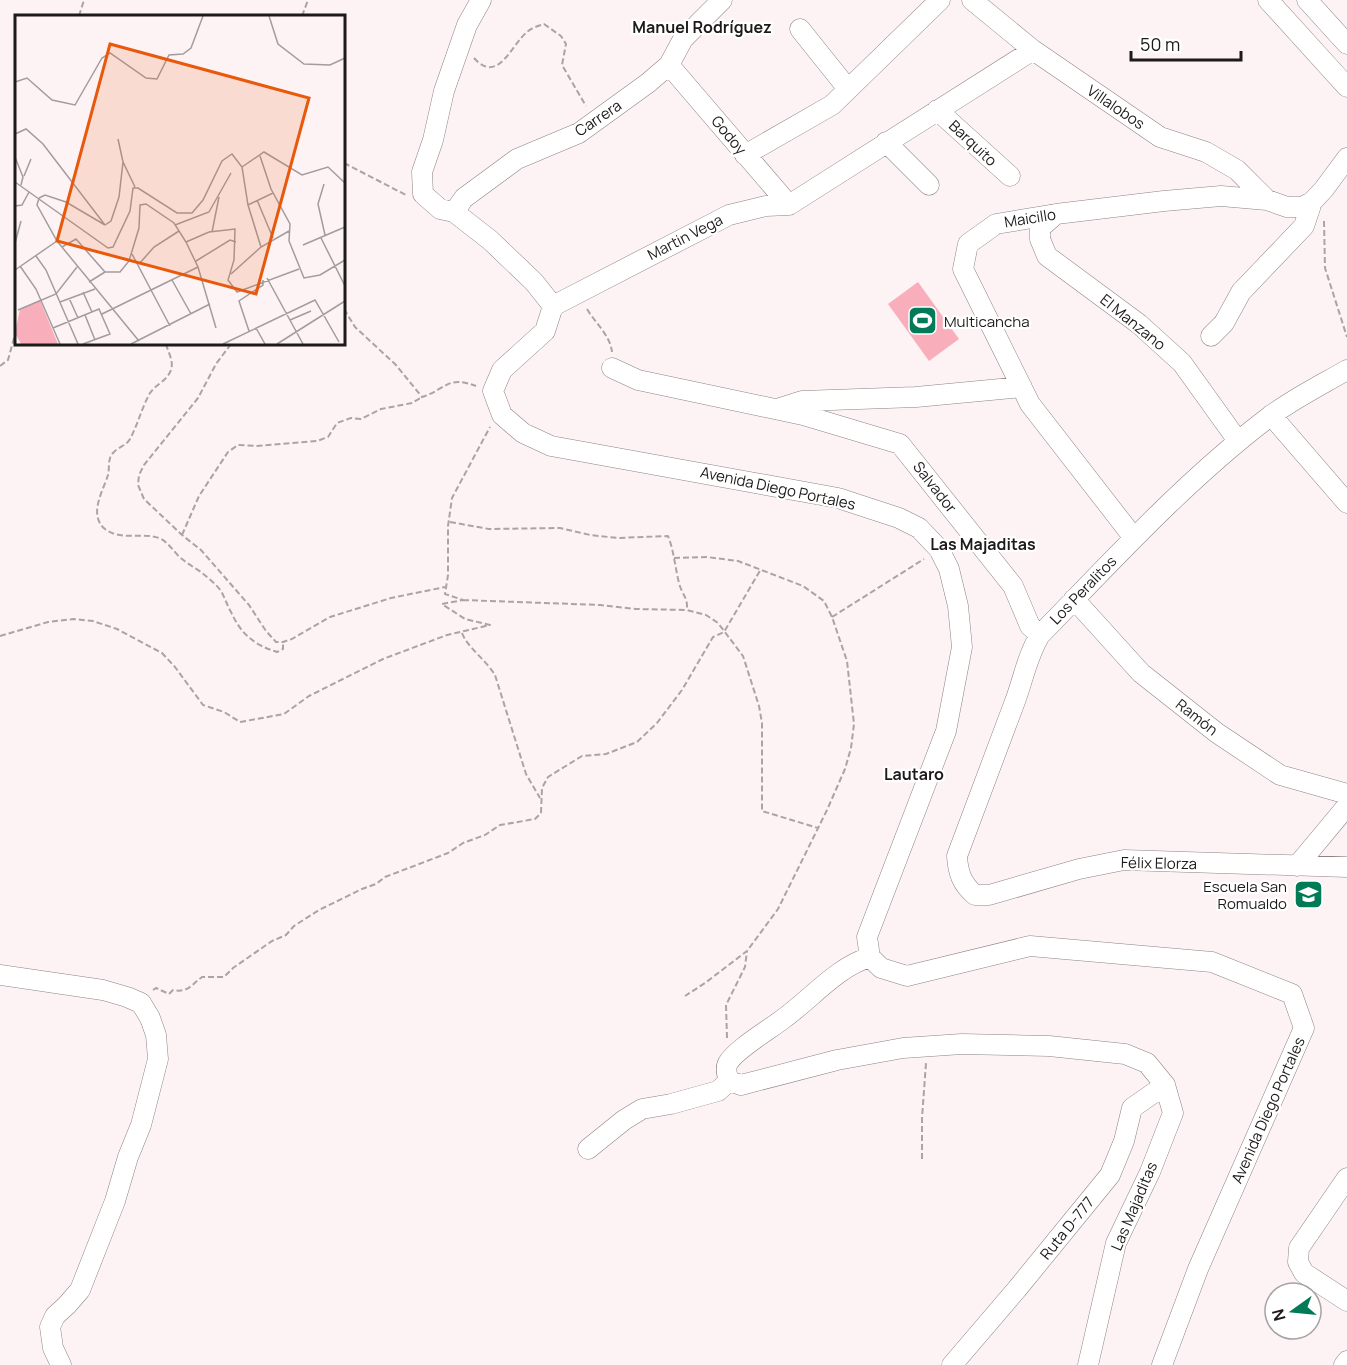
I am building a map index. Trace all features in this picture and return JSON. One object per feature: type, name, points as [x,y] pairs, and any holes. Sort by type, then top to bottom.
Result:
[{"type":"street","points":[[481,0],[467,25],[458,50],[422,171],[423,194],[440,209],[454,212],[490,240],[534,282],[554,306],[545,331],[502,370],[493,391],[502,415]]},
{"type":"street","name":"Carrera","points":[[454,212],[464,198],[517,159],[579,133],[648,83],[669,65],[682,39],[722,0]]},
{"type":"street","points":[[745,154],[832,105],[940,0]]},
{"type":"street","name":"Villalobos","points":[[972,0],[1033,50],[1160,137],[1206,152],[1237,170],[1267,200]]},
{"type":"street","points":[[1268,0],[1347,87]]},
{"type":"street","points":[[1307,0],[1347,44]]},
{"type":"street","points":[[800,29],[849,89]]},
{"type":"street","name":"Martin Vega","points":[[554,306],[729,215],[766,206],[789,205],[1033,50]]},
{"type":"street","name":"Godoy","points":[[669,65],[789,205]]},
{"type":"street","name":"Barquito","points":[[937,110],[1010,176]]},
{"type":"street","points":[[886,142],[929,185]]},
{"type":"street","points":[[1211,336],[1224,323],[1241,292],[1304,226],[1318,195],[1347,158]]},
{"type":"street","name":"Maicillo","points":[[1134,538],[1030,404],[963,269],[968,244],[996,224],[1056,214],[1221,196],[1267,200],[1287,207],[1302,207],[1318,195]]},
{"type":"street","name":"El Manzano","points":[[1056,214],[1040,228],[1040,239],[1047,255],[1139,324],[1182,363],[1238,441]]},
{"type":"street","name":"Salvador","points":[[612,368],[638,380],[778,409],[900,444],[1013,586],[1030,626],[1040,635]]},
{"type":"street","name":"Los Peralitos","points":[[975,895],[965,886],[958,871],[957,856],[1015,702],[1032,648],[1040,635],[1134,538],[1238,441],[1271,415],[1347,370]]},
{"type":"street","name":"Salvador","points":[[778,409],[802,401],[916,397],[1022,387]]},
{"type":"street","name":"Avenida Diego Portales","points":[[502,415],[523,433],[551,446],[837,498],[898,518],[919,528],[939,549],[949,568],[958,606],[962,647],[946,731],[867,937],[870,957],[881,968],[907,976],[1030,946],[1212,962],[1292,994],[1304,1028],[1198,1269],[1162,1365]]},
{"type":"street","points":[[1271,415],[1347,503]]},
{"type":"street","name":"Ramón","points":[[1074,600],[1141,673],[1217,733],[1280,775],[1347,794]]},
{"type":"street","points":[[1297,866],[1347,806]]},
{"type":"street","name":"Félix Elorza","points":[[975,895],[989,895],[1079,869],[1124,860],[1347,867]]},
{"type":"street","points":[[870,957],[861,960],[828,982],[793,1012],[742,1049],[728,1063],[729,1081],[741,1086],[837,1059],[962,1044],[1049,1046],[1125,1053],[1147,1063],[1165,1085]]},
{"type":"street","points":[[0,975],[103,990],[141,1003],[156,1035],[158,1059],[141,1125],[128,1157],[115,1201],[80,1290],[55,1316],[50,1327],[53,1348],[61,1365]]},
{"type":"street","points":[[588,1149],[624,1120],[642,1109],[671,1104],[718,1091],[729,1081]]},
{"type":"street","name":"Ruta D-777","points":[[952,1365],[1110,1175],[1124,1141],[1132,1108],[1165,1085]]},
{"type":"street","name":"Las Majaditas","points":[[1088,1365],[1116,1243],[1150,1172],[1173,1113],[1165,1085]]},
{"type":"street","points":[[1347,1178],[1299,1248],[1298,1263],[1304,1273],[1347,1301]]},
{"type":"path","points":[[80,15],[84,0]]},
{"type":"path","points":[[302,15],[308,0]]},
{"type":"path","points":[[458,50],[492,67],[501,64],[528,31],[544,24],[561,36],[566,44],[562,65],[583,103],[596,120]]},
{"type":"path","points":[[345,163],[403,194],[416,196],[423,194]]},
{"type":"path","points":[[1318,195],[1325,268],[1347,337]]},
{"type":"path","points":[[579,293],[596,324],[610,339],[612,368]]},
{"type":"path","points":[[345,311],[355,327],[390,358],[422,397]]},
{"type":"path","points":[[0,366],[8,360],[15,335]]},
{"type":"path","points":[[166,345],[172,363],[171,372],[150,394],[129,441],[113,453],[108,462],[109,473],[101,490],[98,504],[99,521],[105,529],[115,535],[159,538],[182,559],[201,572],[220,591],[231,614],[249,640],[277,652],[283,649],[283,642]]},
{"type":"path","points":[[230,345],[216,364],[198,398],[144,465],[139,475],[138,485],[144,499],[201,550],[249,605],[276,642],[283,642],[303,633],[330,617],[392,598],[446,587]]},
{"type":"path","points":[[182,535],[199,496],[228,452],[238,445],[256,446],[317,441],[328,437],[337,423],[351,418],[361,419],[381,409],[412,403],[454,381],[465,381],[486,391],[493,391]]},
{"type":"path","points":[[463,600],[445,594],[452,498],[489,428],[494,420],[502,415]]},
{"type":"path","points":[[449,522],[489,529],[560,528],[590,535],[618,538],[668,536],[678,582],[688,600],[687,610]]},
{"type":"path","points":[[832,616],[939,549]]},
{"type":"path","points":[[674,558],[707,557],[738,561],[803,586],[824,601],[832,616],[847,661],[854,724],[851,748],[845,768],[819,828],[778,909],[747,951],[685,996]]},
{"type":"path","points":[[141,1003],[148,993],[156,988],[169,994],[173,990],[182,992],[190,989],[202,977],[224,976],[319,910],[376,884],[386,877],[448,853],[500,825],[535,819],[540,813],[542,788],[548,777],[582,756],[606,754],[637,742],[670,708],[713,637],[724,632],[761,569]]},
{"type":"path","points":[[0,636],[48,622],[74,619],[93,621],[117,629],[162,652],[203,705],[224,712],[240,722],[284,714],[309,696],[383,659],[428,642],[490,625],[465,619],[442,604],[463,600],[687,610],[706,615],[718,623],[743,656],[762,723],[762,812],[819,828]]},
{"type":"path","points":[[462,632],[465,639],[495,675],[526,774],[540,798]]},
{"type":"path","points":[[723,1042],[727,1038],[728,1029],[726,1005],[745,967],[747,951]]},
{"type":"path","points":[[922,1159],[926,1047]]},
{"type":"shaded area","name":"Multicancha","points":[[918,282],[959,339],[929,361],[888,304]]},
{"type":"place","name":"Multicancha","points":[[923,321]]},
{"type":"place","name":"Escuela San Romualdo","points":[[1308,895]]},
{"type":"district","name":"Manuel Rodríguez","points":[[702,27]]},
{"type":"district","name":"Las Majaditas","points":[[983,544]]},
{"type":"district","name":"Lautaro","points":[[914,774]]}]
